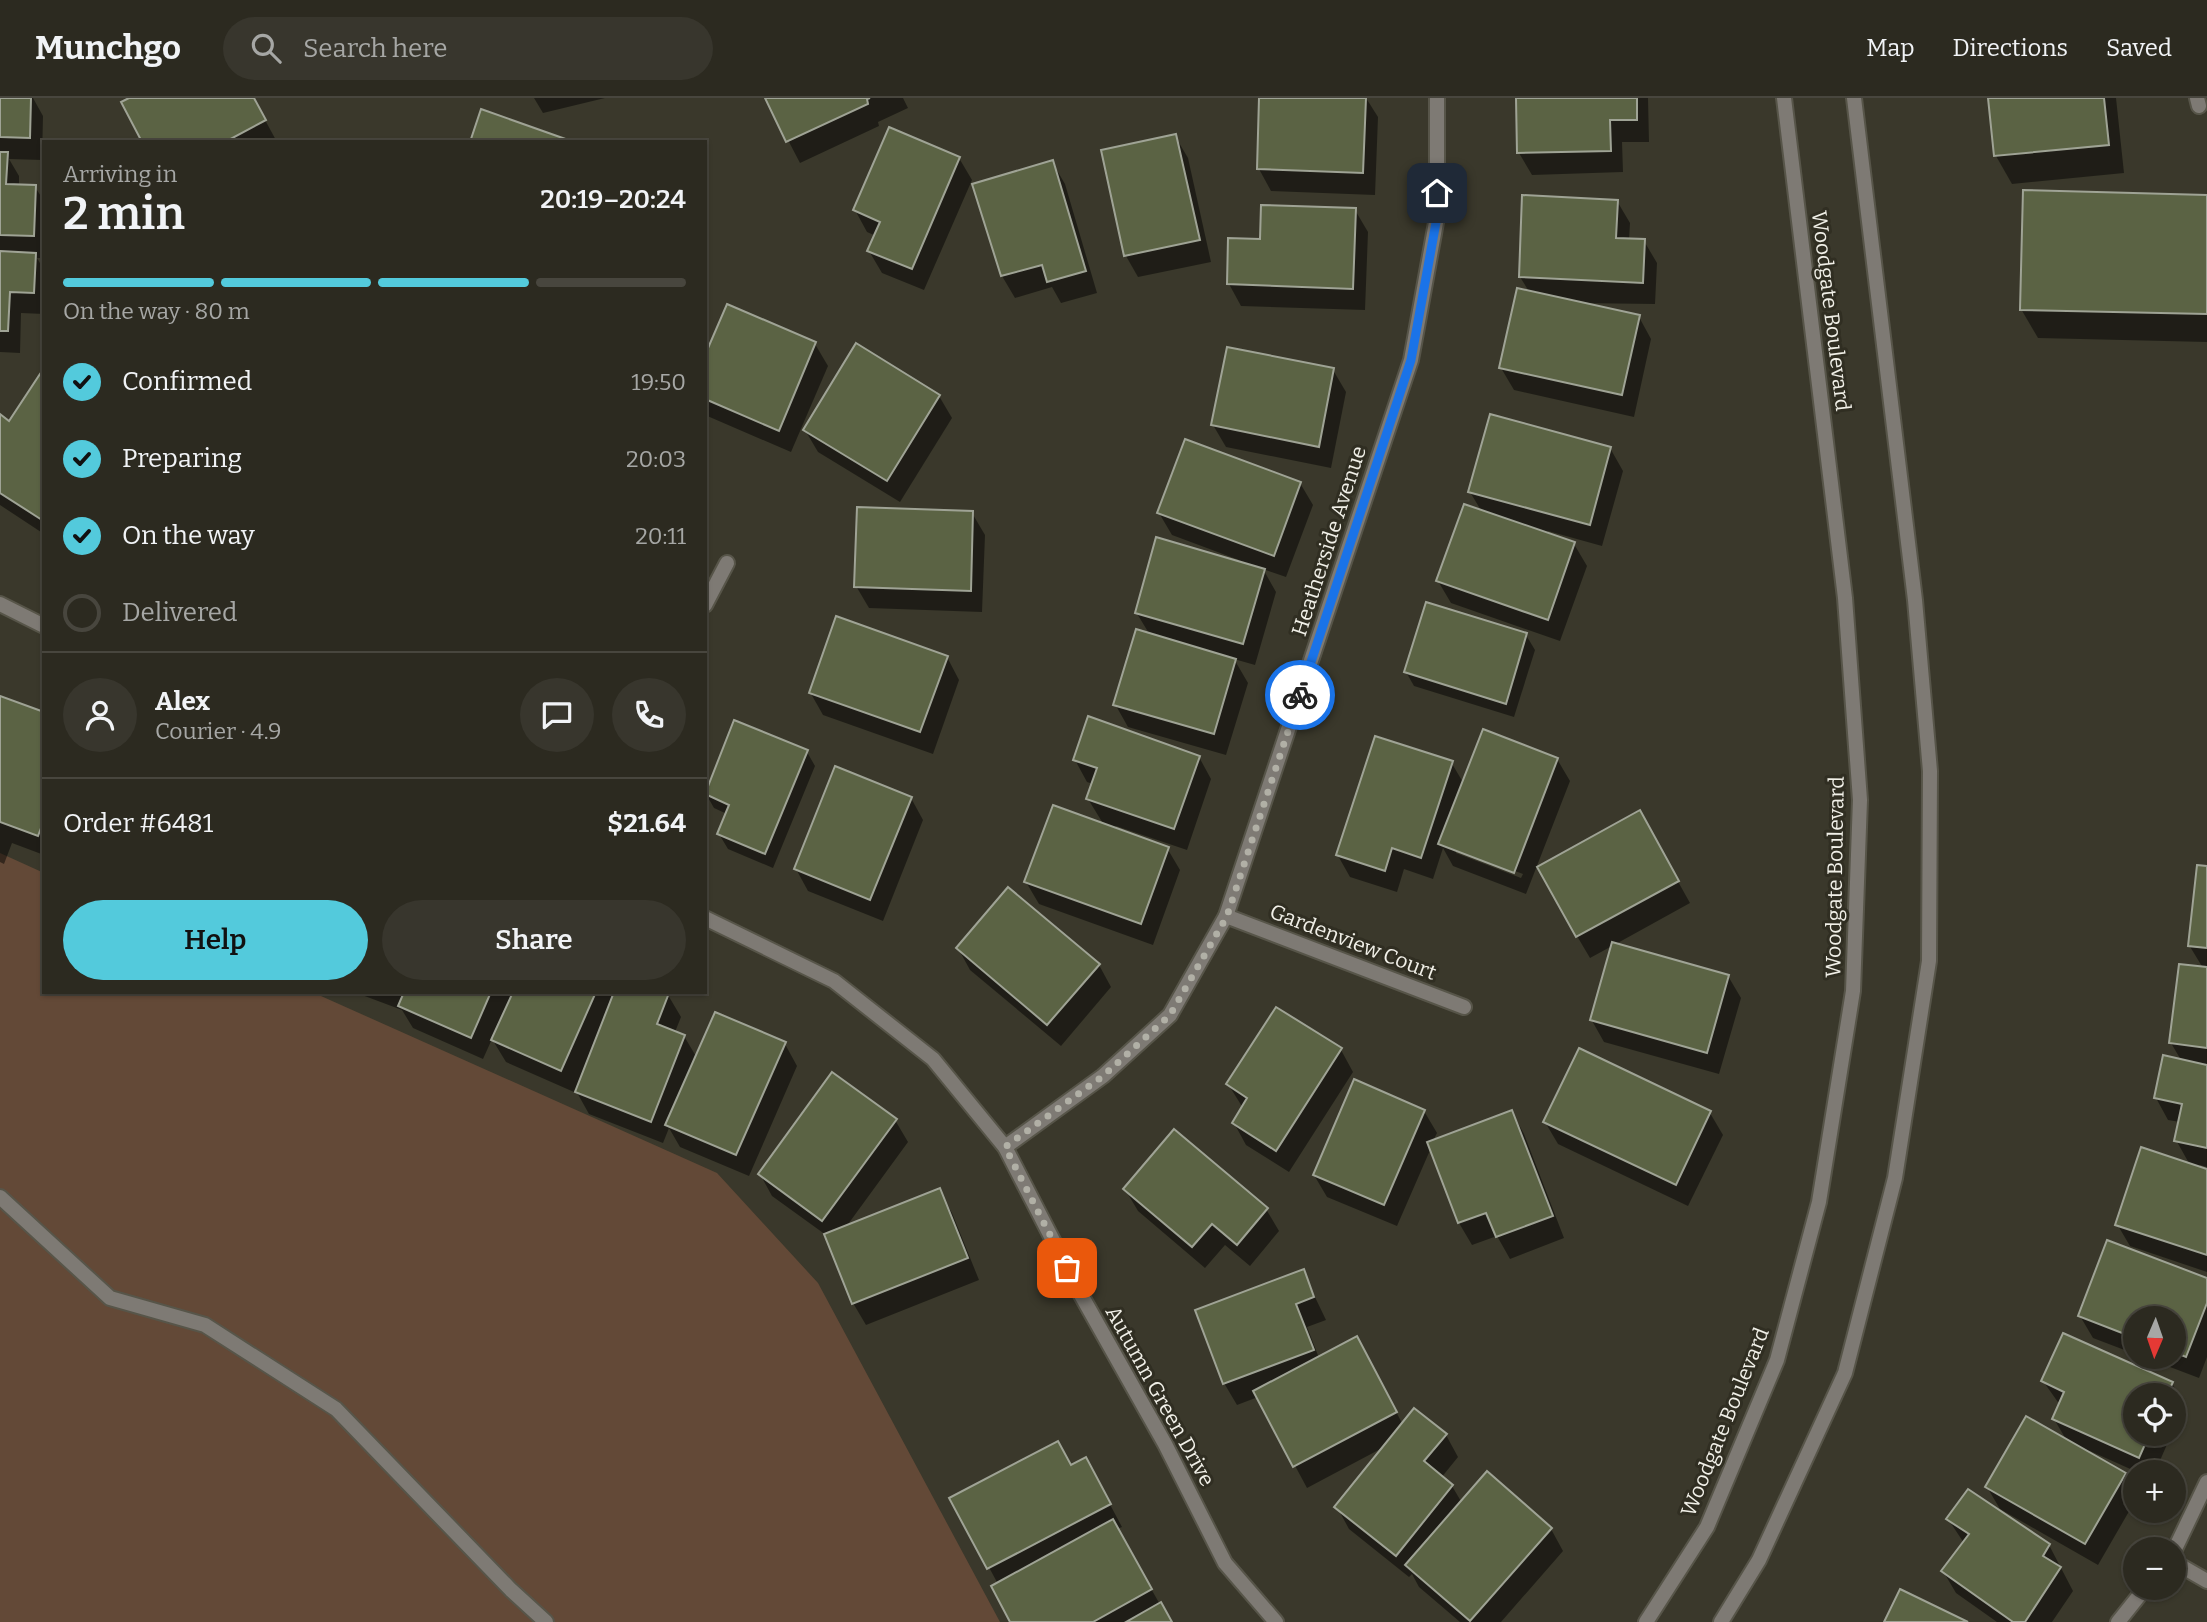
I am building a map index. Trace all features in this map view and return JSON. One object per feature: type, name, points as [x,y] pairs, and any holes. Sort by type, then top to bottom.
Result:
[{"type":"street","name":"Heatherside Avenue","points":[[1005,1147],[1103,1076],[1170,1015],[1227,916],[1411,360],[1437,217],[1437,98]]},
{"type":"street","name":"Woodgate Boulevard","points":[[1646,1622],[1707,1527],[1777,1360],[1819,1202],[1853,991],[1860,800],[1845,598],[1784,98]]},
{"type":"street","points":[[1721,1622],[1759,1560],[1845,1373],[1895,1178],[1929,961],[1929,757],[1915,600],[1854,98]]},
{"type":"street","points":[[707,601],[727,563]]},
{"type":"street","points":[[0,604],[42,625]]},
{"type":"street","name":"Gardenview Court","points":[[1227,916],[1464,1007]]},
{"type":"street","name":"Autumn Green Drive","points":[[707,919],[835,981],[933,1059],[1005,1147],[1080,1293],[1165,1444],[1225,1563],[1276,1622]]},
{"type":"street","points":[[0,1197],[110,1298],[205,1325],[336,1409],[510,1590],[547,1622]]},
{"type":"street","points":[[2180,1537],[2207,1482]]},
{"type":"street","points":[[2186,1569],[2207,1581]]},
{"type":"street","points":[[2118,1622],[2136,1600]]},
{"type":"shaded area","points":[[0,853],[42,872],[42,994],[316,994],[717,1173],[818,1283],[1000,1622],[0,1622]]},
{"type":"building","points":[[0,98],[31,98],[30,138],[0,137]]},
{"type":"building","points":[[129,98],[254,98],[266,120],[229,140],[141,140],[121,102]]},
{"type":"building","points":[[765,98],[870,98],[867,99],[868,104],[786,142]]},
{"type":"building","points":[[1259,98],[1366,98],[1363,173],[1257,169]]},
{"type":"building","points":[[1516,98],[1637,98],[1637,120],[1610,120],[1611,151],[1517,153]]},
{"type":"building","points":[[1988,98],[2104,98],[2109,145],[1994,156]]},
{"type":"building","points":[[481,109],[568,140],[471,140]]},
{"type":"building","points":[[889,127],[960,157],[912,269],[867,251],[880,222],[853,210]]},
{"type":"building","points":[[1176,134],[1200,240],[1124,256],[1101,150]]},
{"type":"building","points":[[0,152],[8,152],[6,184],[36,185],[34,236],[0,235]]},
{"type":"building","points":[[1053,160],[1086,271],[1047,282],[1042,265],[1001,276],[972,184]]},
{"type":"building","points":[[2023,190],[2207,195],[2207,314],[2020,310]]},
{"type":"building","points":[[1522,195],[1618,200],[1616,238],[1645,239],[1643,283],[1519,277]]},
{"type":"building","points":[[1261,205],[1356,208],[1353,289],[1227,284],[1228,238],[1260,239]]},
{"type":"building","points":[[0,251],[36,253],[34,293],[10,292],[8,331],[0,331]]},
{"type":"building","points":[[1517,288],[1640,315],[1622,395],[1499,368]]},
{"type":"building","points":[[727,304],[816,342],[779,431],[707,400],[707,350]]},
{"type":"building","points":[[856,343],[940,395],[887,481],[803,430]]},
{"type":"building","points":[[1227,347],[1334,368],[1319,447],[1211,425]]},
{"type":"building","points":[[40,374],[42,520],[0,493],[0,414],[9,421]]},
{"type":"building","points":[[1490,414],[1611,447],[1590,525],[1468,492]]},
{"type":"building","points":[[1185,439],[1301,482],[1274,556],[1157,513]]},
{"type":"building","points":[[1464,504],[1575,542],[1548,620],[1436,581]]},
{"type":"building","points":[[857,507],[973,511],[971,591],[854,587]]},
{"type":"building","points":[[1156,537],[1265,569],[1243,644],[1135,613]]},
{"type":"building","points":[[1426,602],[1527,633],[1506,704],[1404,672]]},
{"type":"building","points":[[836,616],[948,656],[920,732],[809,693]]},
{"type":"building","points":[[1136,629],[1236,659],[1214,734],[1113,705]]},
{"type":"building","points":[[0,696],[42,711],[42,825],[38,836],[0,822]]},
{"type":"building","points":[[1088,716],[1200,756],[1174,829],[1086,799],[1097,768],[1073,760]]},
{"type":"building","points":[[734,720],[808,750],[765,854],[717,834],[729,805],[707,795]]},
{"type":"building","points":[[1483,729],[1558,758],[1514,873],[1438,844]]},
{"type":"building","points":[[1375,736],[1453,761],[1421,858],[1392,848],[1385,871],[1336,855]]},
{"type":"building","points":[[835,766],[912,797],[870,900],[794,869]]},
{"type":"building","points":[[1053,805],[1169,847],[1141,924],[1024,882]]},
{"type":"building","points":[[1640,810],[1679,881],[1576,937],[1537,867]]},
{"type":"building","points":[[2197,865],[2207,866],[2207,948],[2188,946]]},
{"type":"building","points":[[1008,887],[1100,964],[1047,1025],[956,948]]},
{"type":"building","points":[[1612,942],[1729,975],[1707,1053],[1590,1020]]},
{"type":"building","points":[[2179,964],[2207,967],[2207,1048],[2169,1043]]},
{"type":"building","points":[[403,994],[490,994],[471,1038],[398,1006]]},
{"type":"building","points":[[512,994],[595,994],[561,1071],[491,1040]]},
{"type":"building","points":[[613,994],[669,994],[657,1024],[685,1035],[651,1122],[575,1092]]},
{"type":"building","points":[[1276,1007],[1342,1048],[1276,1151],[1232,1123],[1247,1098],[1226,1084]]},
{"type":"building","points":[[715,1012],[786,1042],[736,1155],[665,1125]]},
{"type":"building","points":[[1579,1048],[1711,1111],[1676,1185],[1543,1122]]},
{"type":"building","points":[[2163,1055],[2207,1065],[2207,1148],[2174,1141],[2182,1104],[2154,1098]]},
{"type":"building","points":[[832,1072],[897,1119],[822,1221],[758,1174]]},
{"type":"building","points":[[1354,1079],[1425,1110],[1384,1205],[1313,1175]]},
{"type":"building","points":[[1512,1110],[1553,1216],[1496,1237],[1486,1213],[1458,1223],[1427,1142]]},
{"type":"building","points":[[1174,1129],[1268,1208],[1237,1245],[1212,1224],[1192,1247],[1123,1189]]},
{"type":"building","points":[[2141,1147],[2207,1169],[2207,1255],[2115,1225]]},
{"type":"building","points":[[940,1188],[968,1258],[852,1304],[824,1234]]},
{"type":"building","points":[[2107,1240],[2207,1278],[2207,1303],[2186,1357],[2186,1306],[2123,1306],[2123,1333],[2078,1316]]},
{"type":"building","points":[[1304,1269],[1314,1297],[1296,1304],[1314,1350],[1223,1384],[1195,1310]]},
{"type":"building","points":[[2063,1333],[2123,1360],[2123,1369],[2144,1369],[2173,1382],[2123,1383],[2123,1446],[2144,1446],[2139,1458],[2052,1419],[2064,1392],[2041,1381]]},
{"type":"building","points":[[1357,1336],[1397,1412],[1293,1467],[1253,1391]]},
{"type":"building","points":[[1414,1408],[1447,1434],[1424,1461],[1453,1485],[1396,1556],[1334,1507]]},
{"type":"building","points":[[2026,1416],[2123,1471],[2123,1478],[2085,1544],[1985,1487]]},
{"type":"building","points":[[1058,1441],[1071,1465],[1086,1457],[1111,1504],[987,1569],[949,1498]]},
{"type":"building","points":[[1487,1471],[1552,1528],[1470,1621],[1405,1565]]},
{"type":"building","points":[[1968,1489],[2050,1544],[2043,1556],[2061,1567],[2025,1622],[2013,1622],[1941,1571],[1969,1534],[1946,1519]]},
{"type":"building","points":[[1113,1519],[1152,1589],[1093,1622],[1010,1622],[991,1586]]},
{"type":"building","points":[[1900,1589],[1968,1622],[1884,1622]]},
{"type":"building","points":[[1161,1602],[1172,1622],[1126,1622]]},
{"type":"way so far","points":[[1067,1268],[1005,1147],[1103,1076],[1170,1015],[1227,916],[1300,695]]},
{"type":"route","points":[[1300,695],[1411,360],[1437,217],[1437,193]]}]
